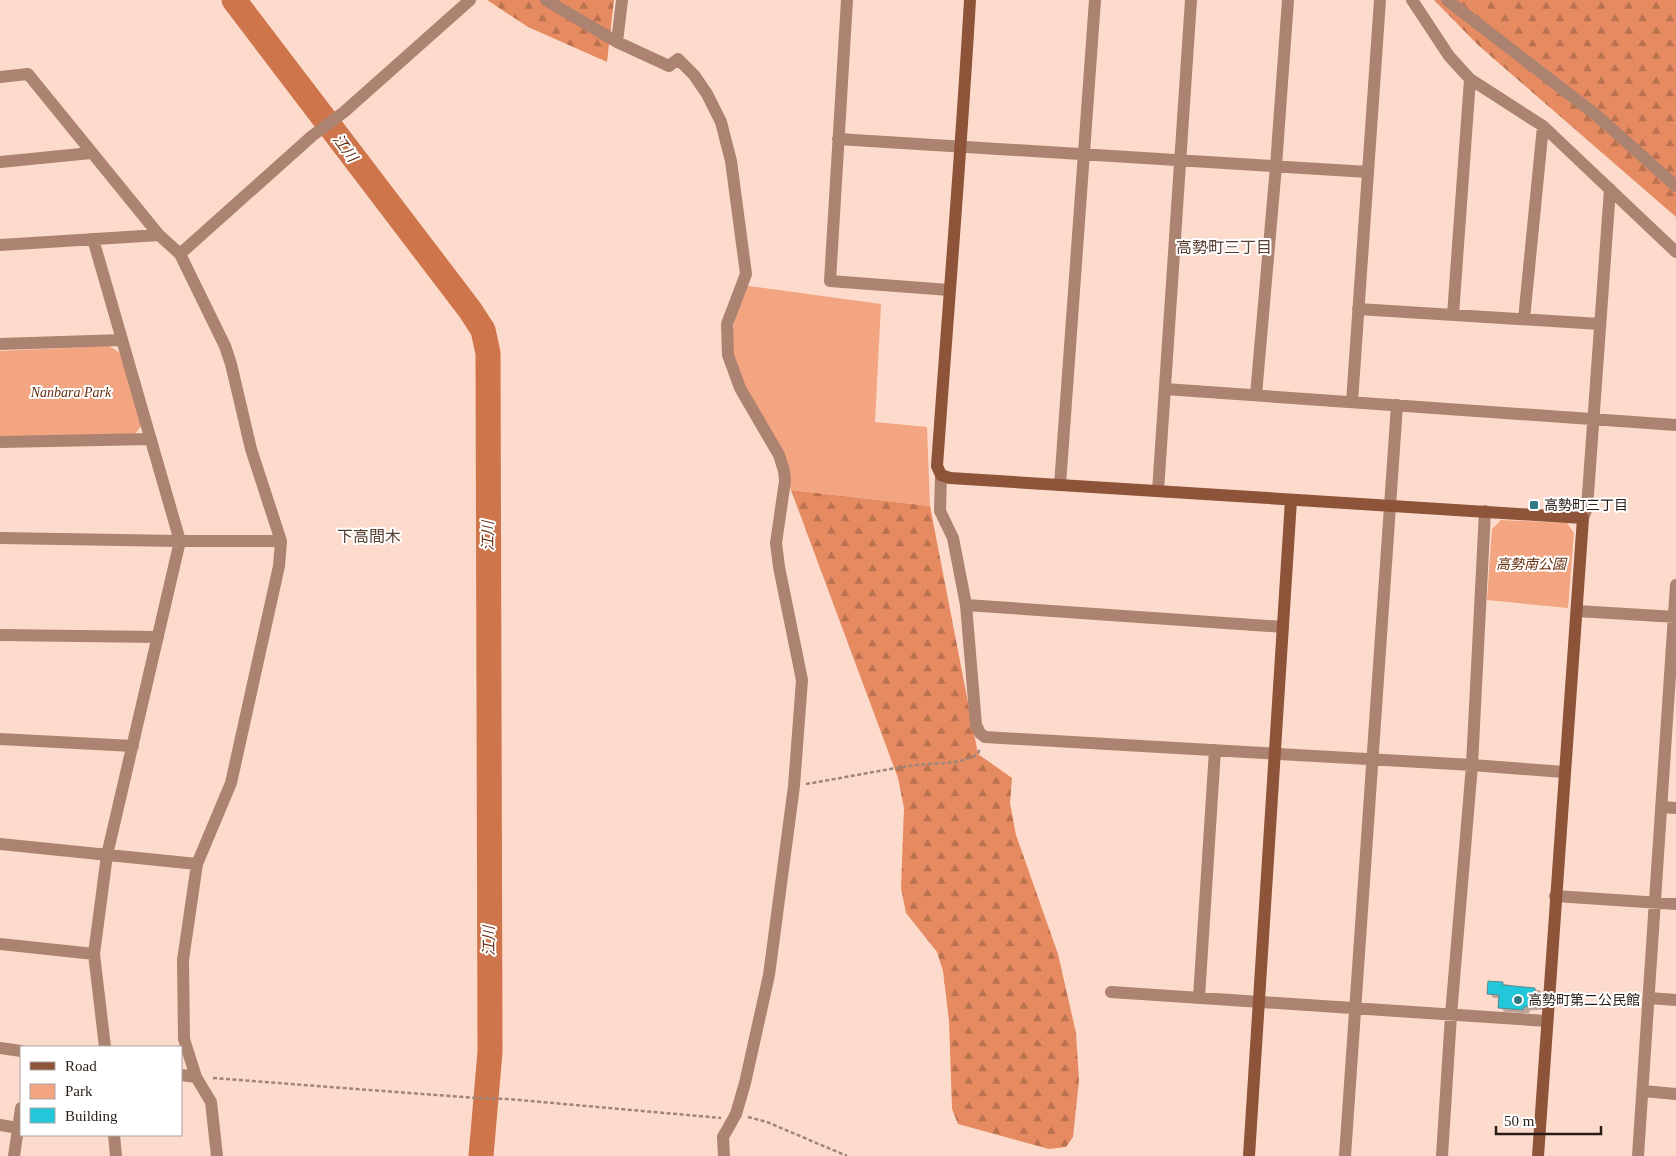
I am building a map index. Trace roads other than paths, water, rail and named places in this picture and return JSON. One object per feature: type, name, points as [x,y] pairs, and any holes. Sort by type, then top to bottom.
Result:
[{"type":"street","points":[[180,254],[470,0]]},
{"type":"street","points":[[546,0],[617,42],[669,66],[678,59],[694,75],[722,122],[731,161],[746,274],[727,324],[728,355],[740,388],[779,455],[784,471],[785,481],[776,543],[779,567],[802,680],[794,786],[769,975],[745,1083],[734,1117],[723,1137],[724,1156]]},
{"type":"street","points":[[617,42],[622,0]]},
{"type":"street","points":[[848,0],[830,281],[949,290]]},
{"type":"street","points":[[970,0],[937,466],[941,476],[940,511],[953,538],[966,605],[976,725],[980,733],[984,737],[1472,764],[1564,772]]},
{"type":"street","points":[[1060,485],[1095,0]]},
{"type":"street","points":[[1158,491],[1191,0]]},
{"type":"street","points":[[1256,396],[1288,0]]},
{"type":"street","points":[[1352,402],[1380,0]]},
{"type":"street","points":[[1412,0],[1449,56],[1470,79],[1543,126],[1676,252]]},
{"type":"street","points":[[1447,0],[1595,114],[1676,186]]},
{"type":"street","points":[[0,77],[28,74],[159,235],[180,254],[225,346],[251,449],[281,541],[279,566],[231,782],[197,864],[183,960],[184,1038],[196,1077],[211,1102],[217,1156]]},
{"type":"street","points":[[1453,315],[1470,79]]},
{"type":"street","points":[[1524,320],[1543,126]]},
{"type":"street","points":[[838,139],[1368,172]]},
{"type":"street","points":[[0,162],[91,153]]},
{"type":"street","points":[[1538,1156],[1564,772],[1583,518],[1588,508],[1610,189]]},
{"type":"street","points":[[0,245],[159,235]]},
{"type":"street","points":[[93,239],[180,541],[107,855],[94,954],[105,1046]]},
{"type":"street","points":[[1358,309],[1600,324]]},
{"type":"street","points":[[0,344],[122,340]]},
{"type":"street","points":[[1165,389],[1676,425]]},
{"type":"street","points":[[1345,1156],[1397,405]]},
{"type":"street","points":[[0,442],[151,439]]},
{"type":"street","points":[[941,476],[1583,518]]},
{"type":"street","points":[[1248,1156],[1291,500]]},
{"type":"street","points":[[1442,1156],[1451,1015],[1472,764],[1484,512]]},
{"type":"street","points":[[0,538],[281,541]]},
{"type":"street","points":[[1638,1156],[1661,807],[1672,712],[1676,585]]},
{"type":"street","points":[[966,605],[1283,627]]},
{"type":"street","points":[[1577,611],[1675,617]]},
{"type":"street","points":[[0,635],[158,637]]},
{"type":"street","points":[[0,738],[133,746]]},
{"type":"street","points":[[1199,998],[1215,750]]},
{"type":"street","points":[[1661,807],[1676,808]]},
{"type":"street","points":[[0,844],[197,864]]},
{"type":"street","points":[[1556,896],[1676,904]]},
{"type":"street","points":[[0,944],[94,954]]},
{"type":"street","points":[[1111,992],[1547,1021]]},
{"type":"street","points":[[1649,998],[1676,1000]]},
{"type":"street","points":[[0,1048],[20,1051]]},
{"type":"street","points":[[182,1075],[196,1077]]},
{"type":"street","points":[[1643,1091],[1676,1094]]},
{"type":"street","points":[[14,1156],[20,1115]]},
{"type":"street","points":[[0,1126],[18,1128]]},
{"type":"street","points":[[114,1136],[116,1156]]},
{"type":"waterway","name":"江川","points":[[234,0],[470,310],[483,330],[488,353],[490,1052],[481,1156]]},
{"type":"place","name":"高勢町三丁目","points":[[1534,505]]},
{"type":"place","name":"高勢町第二公民館","points":[[1518,1000]]},
{"type":"district","name":"高勢町三丁目","points":[[1224,247]]},
{"type":"district","name":"下高間木","points":[[369,536]]},
{"type":"park label","name":"Nanbara Park","points":[[71,392]]},
{"type":"park label","name":"高勢南公園","points":[[1531,564]]}]
